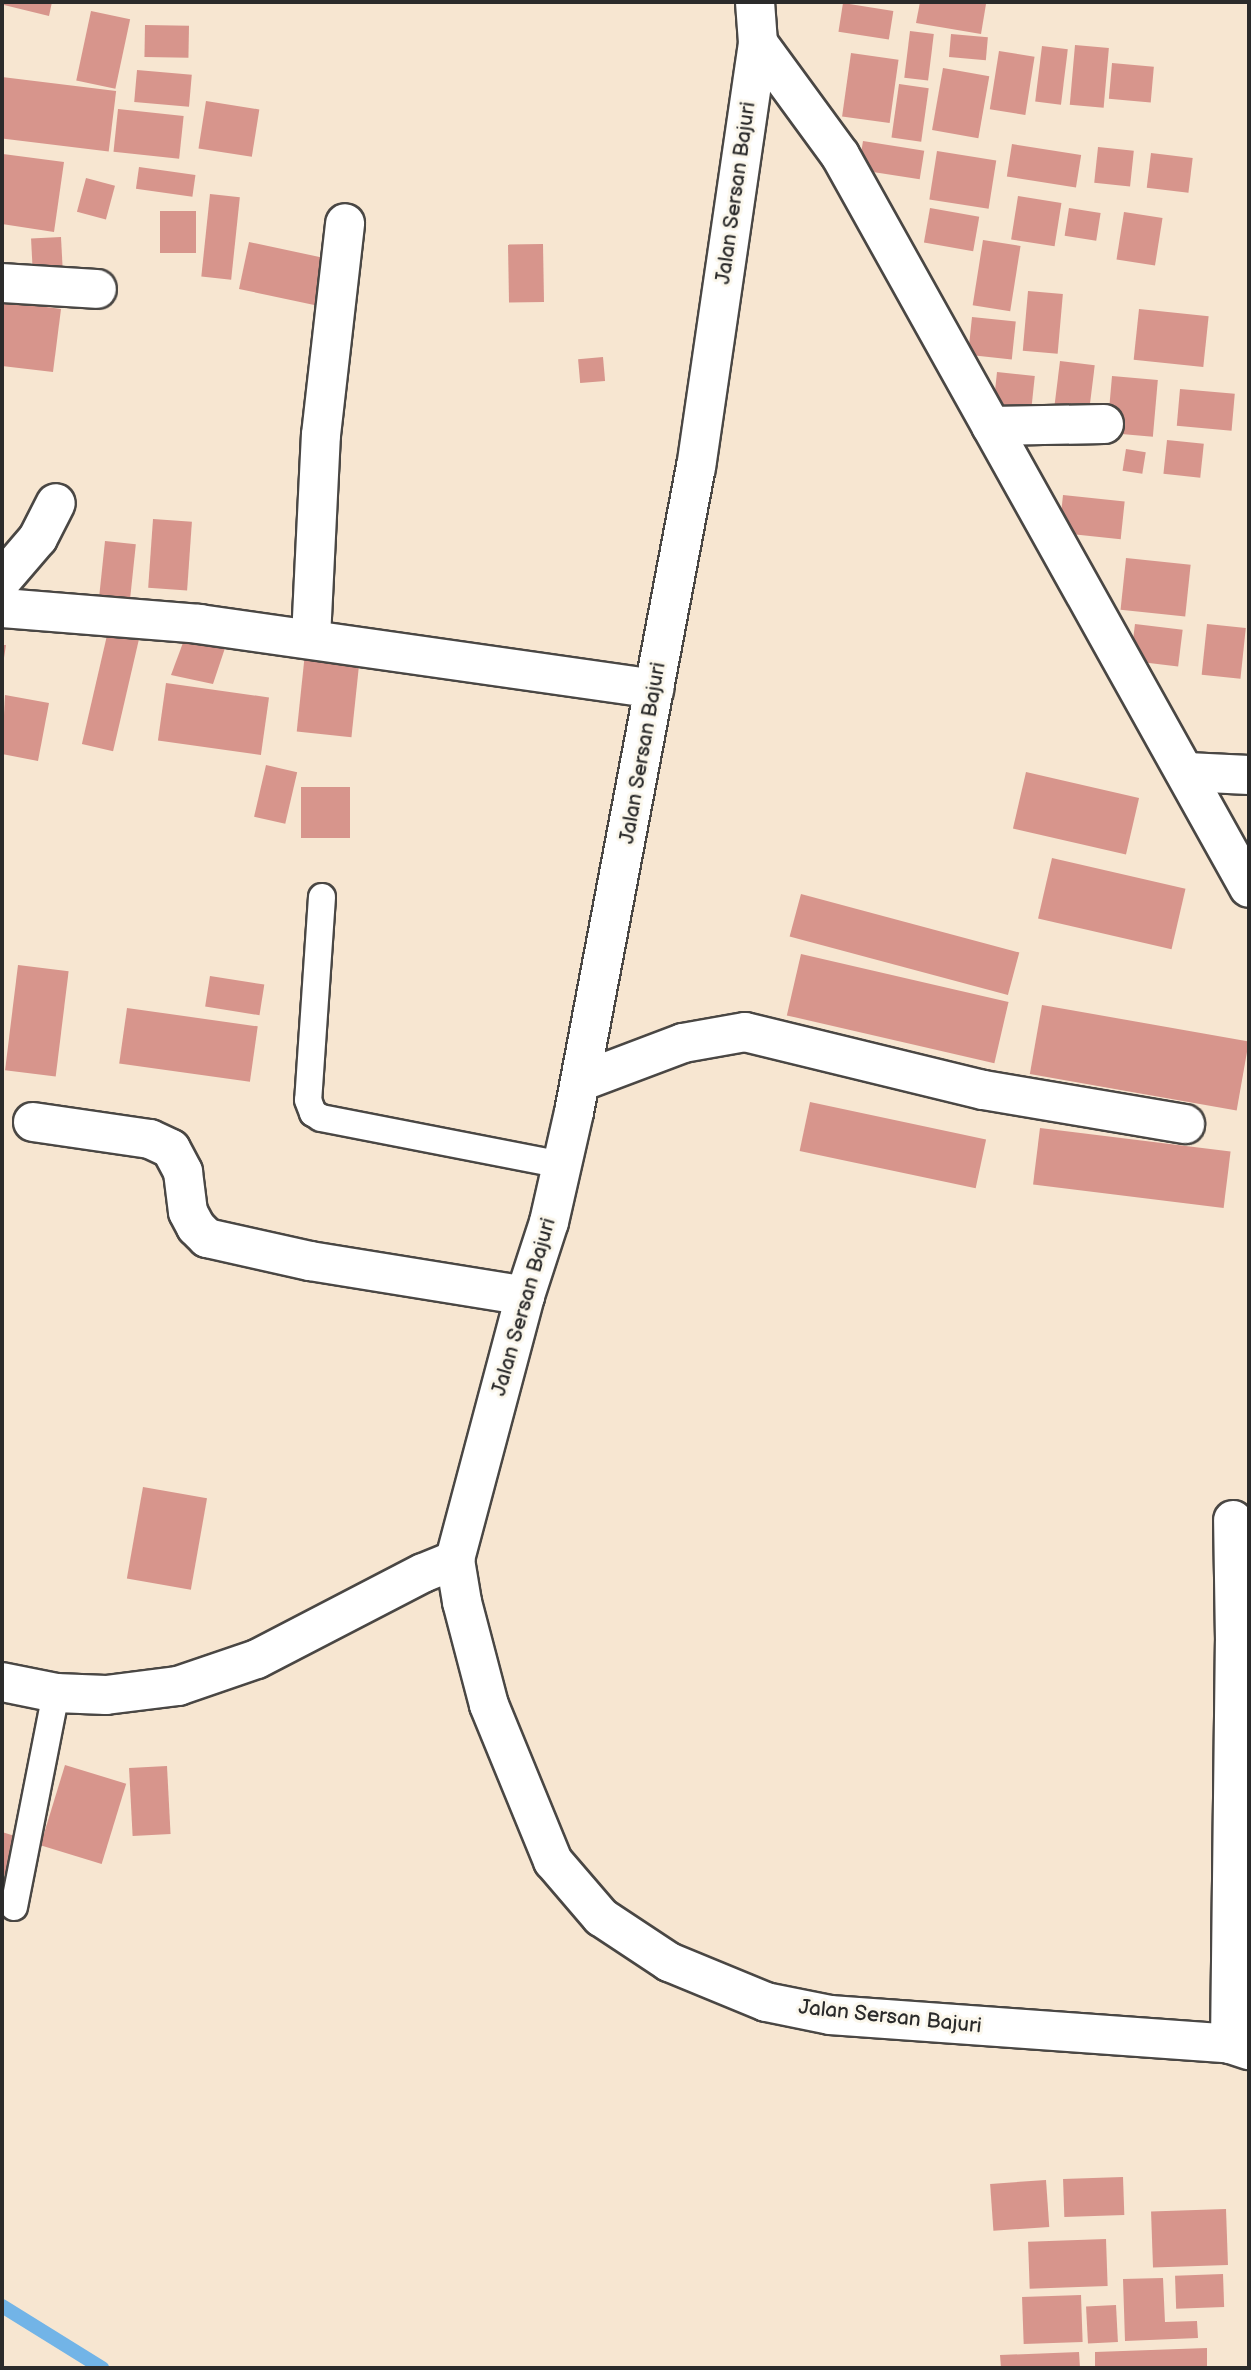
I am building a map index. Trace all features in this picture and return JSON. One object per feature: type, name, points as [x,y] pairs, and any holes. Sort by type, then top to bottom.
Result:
[{"type":"street","name":"Jalan Sersan Bajuri","points":[[755,2],[758,43],[696,466],[562,1165],[549,1222],[525,1296],[454,1560],[461,1602],[489,1705],[552,1861],[601,1917],[669,1962],[766,2002],[830,2015],[1240,2047]]},
{"type":"street","points":[[758,43],[840,155],[1187,772],[1249,888]]},
{"type":"street","points":[[311,639],[321,435],[345,223]]},
{"type":"street","points":[[2,283],[97,289]]},
{"type":"street","points":[[991,426],[1104,424]]},
{"type":"street","points":[[2,580],[38,538],[56,503]]},
{"type":"street","points":[[2,608],[199,624],[654,689]]},
{"type":"street","points":[[1187,772],[1249,775]]},
{"type":"street","points":[[580,1082],[683,1043],[745,1032],[983,1090],[1185,1124]]},
{"type":"street","points":[[33,1122],[150,1139],[172,1149],[183,1172],[188,1212],[196,1227],[207,1238],[310,1261],[525,1296]]},
{"type":"street","points":[[1233,1520],[1240,2047]]},
{"type":"street","points":[[2,1682],[56,1693],[145,1693],[210,1677],[257,1659],[390,1589],[454,1560]]},
{"type":"lane","points":[[321,897],[307,1100],[313,1113],[321,1118],[562,1165]]},
{"type":"lane","points":[[14,1908],[56,1693]]},
{"type":"building","points":[[5,2],[52,2],[49,16],[4,5]]},
{"type":"building","points":[[920,2],[986,4],[981,34],[916,23]]},
{"type":"building","points":[[843,3],[893,11],[889,40],[838,32]]},
{"type":"building","points":[[91,11],[130,19],[115,89],[76,80]]},
{"type":"building","points":[[145,25],[189,26],[188,58],[144,57]]},
{"type":"building","points":[[910,31],[934,34],[928,81],[904,78]]},
{"type":"building","points":[[951,34],[988,37],[986,60],[949,57]]},
{"type":"building","points":[[1075,45],[1109,48],[1104,108],[1070,105]]},
{"type":"building","points":[[1042,46],[1068,49],[1061,105],[1035,102]]},
{"type":"building","points":[[999,51],[1035,57],[1025,115],[990,109]]},
{"type":"building","points":[[851,53],[899,60],[890,123],[842,116]]},
{"type":"building","points":[[1112,63],[1154,67],[1151,103],[1109,99]]},
{"type":"building","points":[[943,68],[989,76],[978,138],[932,130]]},
{"type":"building","points":[[137,70],[192,75],[189,107],[134,102]]},
{"type":"building","points":[[2,77],[116,91],[109,152],[2,138]]},
{"type":"building","points":[[899,84],[929,88],[921,142],[891,137]]},
{"type":"building","points":[[206,101],[259,109],[252,157],[198,148]]},
{"type":"building","points":[[118,109],[184,116],[179,159],[114,152]]},
{"type":"building","points":[[863,141],[924,151],[920,179],[858,170]]},
{"type":"building","points":[[1012,144],[1081,155],[1076,188],[1007,177]]},
{"type":"building","points":[[1098,147],[1134,151],[1130,187],[1094,183]]},
{"type":"building","points":[[937,151],[996,160],[989,209],[929,199]]},
{"type":"building","points":[[1151,153],[1193,158],[1188,193],[1147,188]]},
{"type":"building","points":[[3,154],[64,162],[54,232],[2,224]]},
{"type":"building","points":[[139,167],[195,175],[192,197],[136,189]]},
{"type":"building","points":[[86,178],[115,186],[106,220],[77,212]]},
{"type":"building","points":[[210,194],[240,197],[231,280],[201,277]]},
{"type":"building","points":[[1018,196],[1061,203],[1055,246],[1011,239]]},
{"type":"building","points":[[930,208],[979,217],[973,251],[924,242]]},
{"type":"building","points":[[1069,208],[1101,213],[1096,241],[1065,236]]},
{"type":"building","points":[[160,211],[196,211],[196,253],[160,253]]},
{"type":"building","points":[[1124,212],[1163,218],[1155,266],[1116,259]]},
{"type":"building","points":[[61,237],[63,281],[33,283],[31,239]]},
{"type":"building","points":[[983,240],[1021,246],[1010,311],[973,305]]},
{"type":"building","points":[[249,242],[336,261],[326,307],[239,289]]},
{"type":"building","points":[[543,244],[544,302],[509,303],[508,245]]},
{"type":"building","points":[[1028,291],[1063,294],[1058,354],[1023,351]]},
{"type":"building","points":[[2,301],[61,309],[53,372],[2,366]]},
{"type":"building","points":[[1139,309],[1209,316],[1203,367],[1134,360]]},
{"type":"building","points":[[972,317],[1016,322],[1012,359],[968,355]]},
{"type":"building","points":[[603,357],[605,381],[580,383],[578,359]]},
{"type":"building","points":[[1060,361],[1095,365],[1088,423],[1053,419]]},
{"type":"building","points":[[997,372],[1035,376],[1031,415],[993,411]]},
{"type":"building","points":[[1112,376],[1158,380],[1153,437],[1107,433]]},
{"type":"building","points":[[1180,389],[1235,394],[1232,431],[1177,426]]},
{"type":"building","points":[[1167,440],[1204,444],[1200,478],[1163,474]]},
{"type":"building","points":[[1126,449],[1146,452],[1142,474],[1123,471]]},
{"type":"building","points":[[1063,495],[1125,501],[1121,539],[1059,533]]},
{"type":"building","points":[[153,519],[192,522],[187,591],[148,588]]},
{"type":"building","points":[[105,541],[136,544],[130,599],[99,596]]},
{"type":"building","points":[[1126,558],[1191,565],[1185,617],[1121,610]]},
{"type":"building","points":[[1135,624],[1183,630],[1178,667],[1130,661]]},
{"type":"building","points":[[1207,624],[1246,628],[1240,679],[1202,675]]},
{"type":"building","points":[[108,631],[139,638],[113,751],[82,744]]},
{"type":"building","points":[[184,640],[227,642],[213,684],[171,675]]},
{"type":"building","points":[[2,645],[6,645],[3,664],[2,664]]},
{"type":"building","points":[[305,653],[360,659],[351,737],[297,732]]},
{"type":"building","points":[[166,683],[269,697],[261,755],[158,740]]},
{"type":"building","points":[[5,695],[49,703],[38,761],[2,754]]},
{"type":"building","points":[[266,765],[297,772],[285,824],[254,817]]},
{"type":"building","points":[[1026,772],[1139,798],[1126,855],[1013,829]]},
{"type":"building","points":[[301,787],[350,787],[350,838],[301,838]]},
{"type":"building","points":[[1052,858],[1185,889],[1172,949],[1038,918]]},
{"type":"building","points":[[801,894],[1019,952],[1008,995],[790,937]]},
{"type":"building","points":[[801,954],[1009,1002],[994,1063],[787,1015]]},
{"type":"building","points":[[18,965],[69,971],[56,1076],[5,1070]]},
{"type":"building","points":[[210,976],[264,985],[259,1015],[205,1007]]},
{"type":"building","points":[[1042,1005],[1249,1041],[1237,1110],[1030,1074]]},
{"type":"building","points":[[127,1008],[258,1026],[250,1082],[119,1063]]},
{"type":"building","points":[[810,1102],[986,1139],[976,1188],[800,1151]]},
{"type":"building","points":[[1040,1128],[1231,1151],[1224,1208],[1033,1185]]},
{"type":"building","points":[[143,1487],[207,1498],[191,1590],[127,1579]]},
{"type":"building","points":[[65,1765],[126,1784],[102,1864],[40,1845]]},
{"type":"building","points":[[167,1766],[171,1834],[133,1836],[129,1768]]},
{"type":"building","points":[[2,1832],[18,1837],[2,1882]]},
{"type":"building","points":[[1123,2177],[1124,2215],[1064,2217],[1063,2179]]},
{"type":"building","points":[[1046,2180],[1049,2227],[993,2231],[990,2184]]},
{"type":"building","points":[[1226,2209],[1228,2265],[1153,2268],[1151,2212]]},
{"type":"building","points":[[1106,2239],[1108,2286],[1030,2289],[1028,2242]]},
{"type":"building","points":[[1223,2274],[1224,2307],[1176,2309],[1175,2276]]},
{"type":"building","points":[[1163,2278],[1165,2322],[1197,2321],[1198,2338],[1125,2341],[1123,2279]]},
{"type":"building","points":[[1081,2295],[1083,2342],[1024,2344],[1022,2297]]},
{"type":"building","points":[[1116,2305],[1118,2342],[1088,2344],[1086,2307]]},
{"type":"building","points":[[1207,2348],[1207,2368],[1095,2368],[1095,2352]]},
{"type":"building","points":[[1079,2352],[1080,2368],[1001,2368],[1000,2355]]},
{"type":"waterway","points":[[2,2306],[102,2368]]}]
